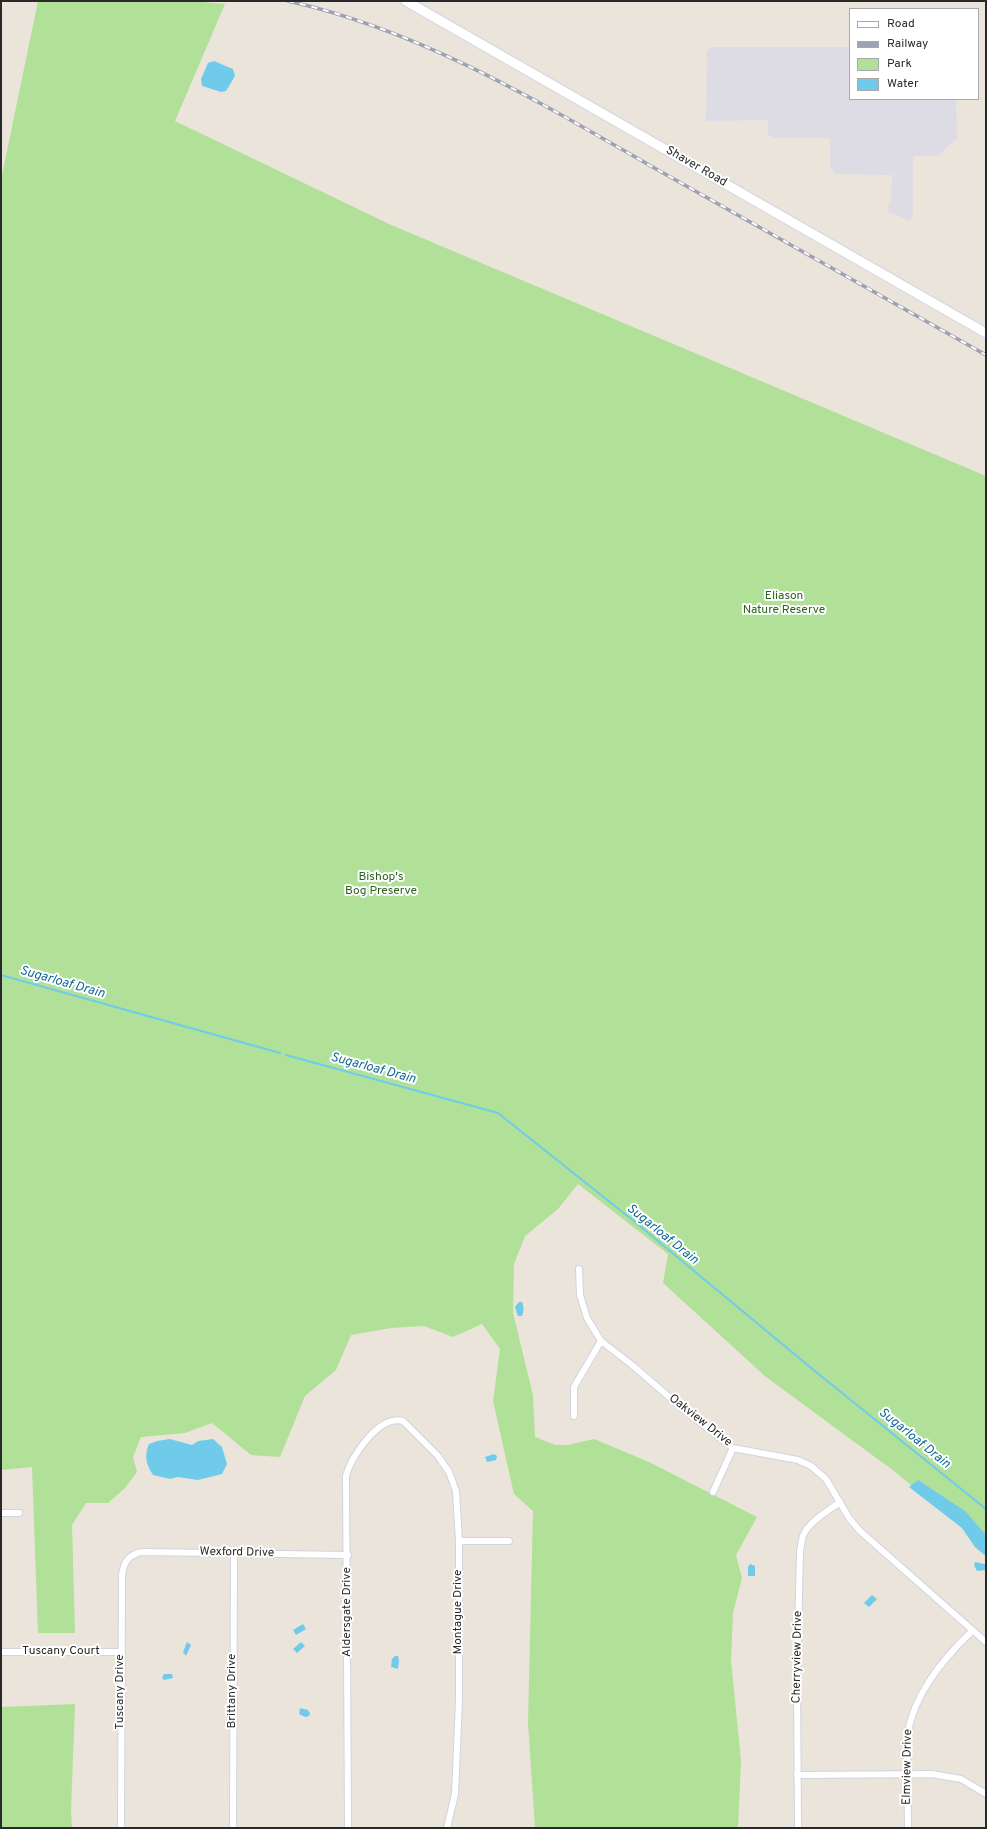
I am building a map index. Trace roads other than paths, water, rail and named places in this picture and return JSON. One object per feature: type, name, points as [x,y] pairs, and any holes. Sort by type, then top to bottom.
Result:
[{"type":"main road","name":"Shaver Road","points":[[406,1],[986,333]]},
{"type":"street","name":"Oakview Drive","points":[[579,1269],[582,1300],[587,1318],[601,1341],[632,1365],[683,1410],[733,1448],[798,1460],[811,1466],[826,1479],[860,1532],[986,1642]]},
{"type":"street","points":[[574,1416],[574,1387],[601,1341]]},
{"type":"street","name":"Montague Drive","points":[[396,1419],[403,1421],[438,1456],[452,1477],[456,1491],[459,1541],[459,1700],[455,1794],[447,1828]]},
{"type":"street","name":"Aldersgate Drive","points":[[348,1828],[348,1555],[346,1488],[349,1466],[375,1431],[385,1422],[396,1419]]},
{"type":"street","points":[[713,1492],[733,1448]]},
{"type":"street","name":"Cherryview Drive","points":[[798,1828],[797,1775],[800,1552],[803,1536],[807,1530],[812,1524],[840,1502]]},
{"type":"street","points":[[1,1514],[19,1513]]},
{"type":"street","points":[[459,1541],[509,1541]]},
{"type":"street","name":"Wexford Drive","points":[[128,1558],[134,1554],[143,1552],[348,1555]]},
{"type":"street","name":"Brittany Drive","points":[[233,1828],[234,1553]]},
{"type":"street","name":"Tuscany Drive","points":[[122,1828],[122,1575],[124,1565],[128,1558]]},
{"type":"street","name":"Elmview Drive","points":[[908,1828],[907,1737],[909,1724],[913,1712],[939,1664],[972,1631]]},
{"type":"street","name":"Tuscany Court","points":[[1,1652],[121,1652]]},
{"type":"street","points":[[797,1775],[932,1774],[961,1779],[986,1794]]},
{"type":"water","points":[[214,61],[233,69],[235,76],[226,91],[221,92],[202,86],[201,79],[208,63]]},
{"type":"water","points":[[519,1302],[522,1302],[523,1305],[522,1316],[518,1316],[515,1307]]},
{"type":"water","points":[[170,1439],[192,1445],[198,1441],[213,1439],[222,1447],[227,1464],[222,1474],[198,1480],[178,1477],[170,1479],[153,1475],[146,1460],[149,1444]]},
{"type":"water","points":[[494,1454],[497,1456],[496,1460],[487,1462],[485,1457]]},
{"type":"water","points":[[918,1480],[965,1511],[986,1535],[986,1556],[975,1547],[962,1528],[909,1487]]},
{"type":"water","points":[[975,1562],[985,1564],[986,1570],[977,1571],[974,1565]]},
{"type":"water","points":[[750,1564],[755,1566],[755,1576],[748,1576],[748,1567]]},
{"type":"water","points":[[872,1595],[877,1599],[869,1607],[864,1603]]},
{"type":"water","points":[[303,1624],[306,1629],[296,1635],[293,1630]]},
{"type":"water","points":[[187,1642],[191,1645],[186,1656],[183,1652]]},
{"type":"water","points":[[301,1642],[305,1646],[297,1653],[293,1649]]},
{"type":"water","points":[[395,1656],[398,1656],[399,1660],[398,1669],[391,1667],[392,1659]]},
{"type":"water","points":[[164,1674],[172,1674],[173,1678],[164,1680],[162,1678]]},
{"type":"water","points":[[300,1708],[308,1710],[310,1713],[309,1716],[305,1717],[299,1714]]},
{"type":"waterway","name":"Sugarloaf Drain","points":[[1,975],[280,1053]]},
{"type":"waterway","name":"Sugarloaf Drain","points":[[286,1055],[498,1113],[635,1222],[816,1372],[986,1509]]},
{"type":"railway","points":[[288,1],[336,14],[384,30],[429,48],[474,69],[562,116],[986,355]]},
{"type":"park label","name":"Eliason Nature Reserve","points":[[784,604]]},
{"type":"park label","name":"Bishop's Bog Preserve","points":[[381,885]]}]
